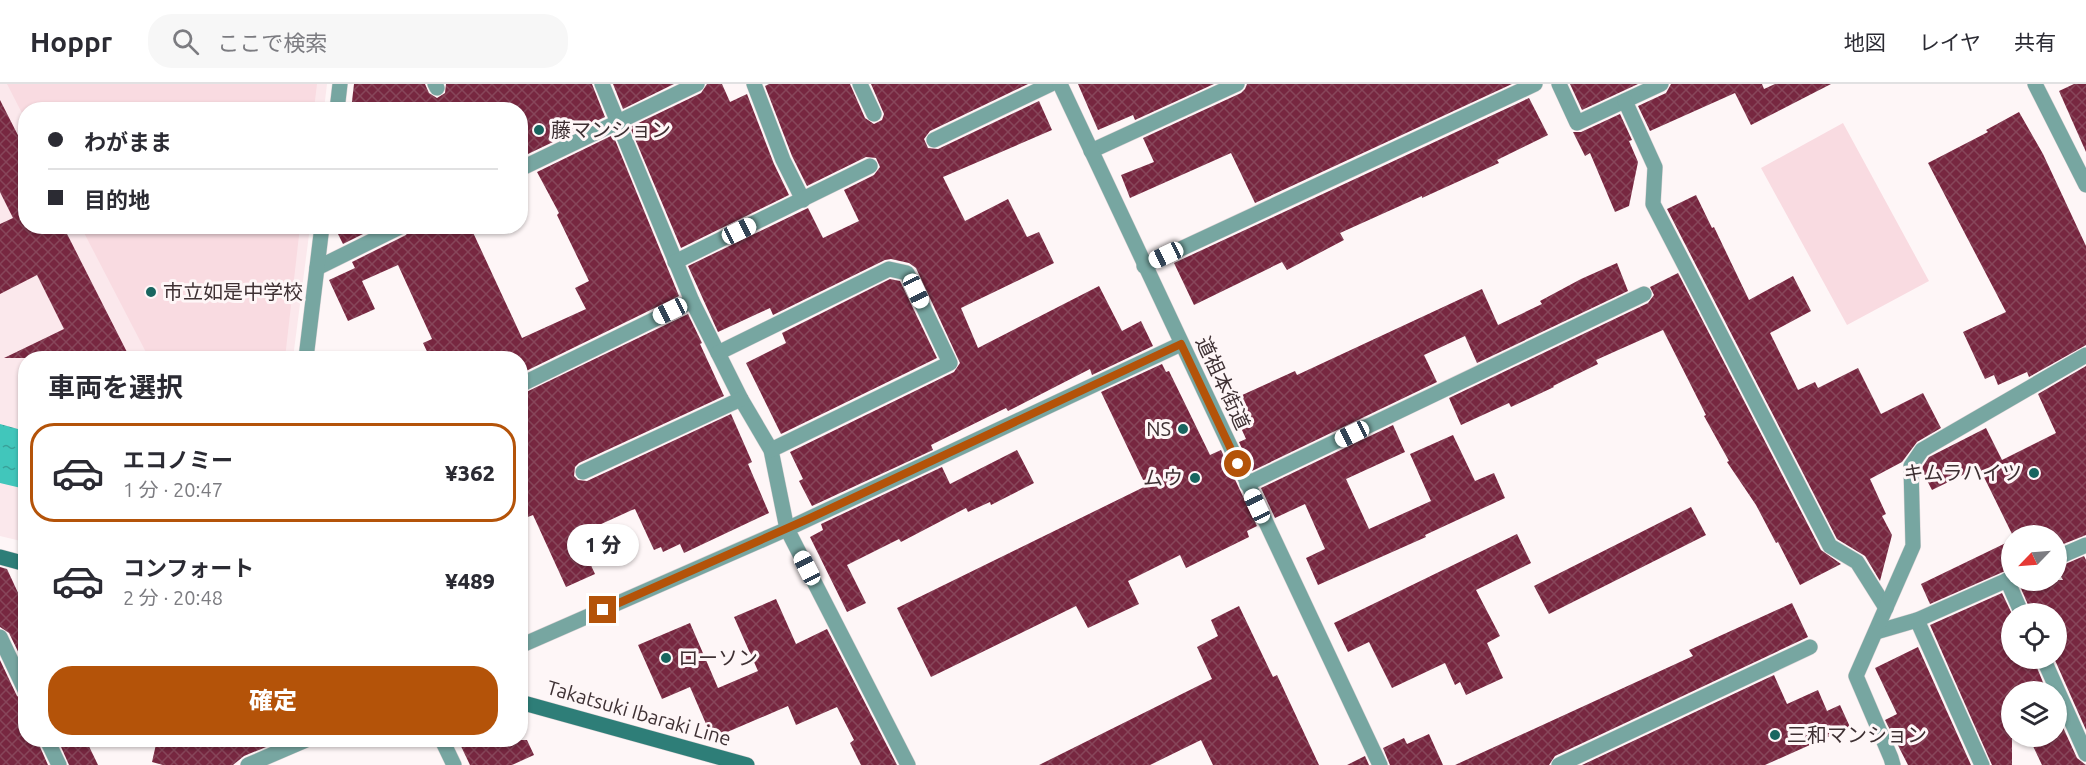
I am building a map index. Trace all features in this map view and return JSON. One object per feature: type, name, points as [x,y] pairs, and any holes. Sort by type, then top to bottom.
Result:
[{"type":"main road","points":[[0,557],[18,562]]},
{"type":"main road","name":"Takatsuki Ibaraki Line","points":[[528,704],[747,765]]},
{"type":"street","points":[[338,102],[340,84]]},
{"type":"street","points":[[602,84],[692,301],[741,399],[771,450],[787,529],[908,765]]},
{"type":"street","points":[[528,165],[697,84]]},
{"type":"street","points":[[754,84],[783,160],[803,200]]},
{"type":"street","points":[[860,84],[874,114]]},
{"type":"street","points":[[934,140],[1052,84]]},
{"type":"street","name":"道祖本街道","points":[[1060,84],[1380,765]]},
{"type":"street","points":[[1091,151],[1238,84]]},
{"type":"street","points":[[1144,266],[1535,84]]},
{"type":"street","points":[[1559,84],[1577,123],[1661,84]]},
{"type":"street","points":[[2035,84],[2086,185]]},
{"type":"street","points":[[1624,101],[1655,167],[1653,204],[1830,546],[1857,562],[1886,608]]},
{"type":"street","points":[[675,262],[870,166]]},
{"type":"street","points":[[307,351],[321,234]]},
{"type":"street","points":[[317,268],[384,234]]},
{"type":"street","points":[[718,353],[889,269],[907,273],[950,363],[771,450]]},
{"type":"street","points":[[1247,484],[1644,294]]},
{"type":"street","points":[[528,381],[692,301]]},
{"type":"street","points":[[528,642],[787,529],[1181,344]]},
{"type":"street","points":[[1893,765],[1856,676],[1913,546],[1911,466],[1922,450],[2086,355]]},
{"type":"street","points":[[584,472],[741,399]]},
{"type":"street","points":[[2067,553],[2086,545]]},
{"type":"street","points":[[1876,632],[1917,620],[2001,583]]},
{"type":"street","points":[[1917,620],[1982,765]]},
{"type":"street","points":[[0,637],[18,675]]},
{"type":"street","points":[[1559,765],[1810,648]]},
{"type":"street","points":[[2048,669],[2086,754]]},
{"type":"street","points":[[50,747],[59,765]]},
{"type":"street","points":[[248,765],[290,747]]},
{"type":"street","points":[[445,747],[454,765]]},
{"type":"shaded area","name":"市立如是中学校","points":[[0,84],[327,84],[325,102],[18,102],[18,234],[309,234],[294,351],[18,351],[18,540],[0,536]]},
{"type":"shaded area","points":[[7,84],[317,84],[315,102],[18,102],[18,105]]},
{"type":"shaded area","points":[[1843,123],[1929,281],[1847,325],[1761,168]]},
{"type":"shaded area","points":[[85,234],[299,234],[286,351],[145,351]]},
{"type":"water","points":[[0,424],[18,429],[18,487],[0,483]]},
{"type":"building","points":[[354,84],[425,84],[429,93],[437,98],[445,93],[446,84],[592,84],[605,117],[528,154],[528,102],[352,102]]},
{"type":"building","points":[[613,84],[674,84],[623,109]]},
{"type":"building","points":[[707,84],[722,84],[730,102],[747,94],[774,164],[789,195],[681,248],[630,127],[701,93]]},
{"type":"building","points":[[769,84],[850,84],[865,118],[874,124],[882,120],[884,114],[871,84],[1028,84],[930,131],[924,139],[928,148],[938,149],[1039,101],[1052,130],[943,177],[965,221],[1008,199],[1027,237],[1039,232],[1054,263],[961,308],[978,348],[1099,286],[1122,331],[1141,321],[1153,346],[1092,375],[1090,369],[1008,411],[1006,408],[931,445],[933,450],[812,506],[799,481],[803,479],[790,452],[954,372],[960,363],[916,268],[909,263],[891,259],[773,315],[770,308],[718,332],[688,266],[808,208],[823,238],[859,221],[844,190],[874,175],[880,167],[876,158],[866,157],[807,186],[792,156],[765,86]]},
{"type":"building","points":[[1078,84],[1214,84],[1135,120],[1133,115],[1098,130]]},
{"type":"building","points":[[1247,84],[1512,84],[1255,203],[1231,153],[1130,198],[1121,175],[1154,162],[1143,138],[1241,93]]},
{"type":"building","points":[[1570,84],[1638,84],[1582,110]]},
{"type":"building","points":[[1671,84],[1762,84],[1764,89],[1775,84],[1831,84],[1751,125],[1735,93],[1650,131],[1638,106],[1666,93]]},
{"type":"building","points":[[2074,84],[2086,84],[2086,152],[2059,91]]},
{"type":"building","points":[[1529,98],[1548,135],[1497,160],[1499,163],[1340,233],[1344,240],[1287,270],[1282,262],[1194,305],[1174,263]]},
{"type":"building","points":[[0,100],[18,135],[18,234],[67,234],[126,351],[18,351],[64,329],[37,275],[0,294],[0,224],[13,218],[0,192]]},
{"type":"building","points":[[2019,112],[2043,154],[2086,246],[2086,345],[2029,377],[2027,372],[1998,385],[1994,375],[1985,379],[1963,332],[2006,312],[1928,163],[1988,132],[1986,130]]},
{"type":"building","points":[[1620,114],[1632,140],[1629,141],[1638,162],[1629,206],[1615,212],[1590,153],[1585,156],[1573,132],[1581,132]]},
{"type":"building","points":[[613,135],[679,296],[528,370],[528,351],[427,351],[423,343],[432,339],[398,265],[362,281],[375,309],[348,321],[329,280],[355,268],[352,262],[407,234],[474,234],[522,338],[586,309],[575,288],[589,281],[557,215],[559,213],[537,172]]},
{"type":"building","points":[[1696,195],[1749,300],[1793,276],[1811,311],[1770,333],[1798,390],[1815,382],[1818,388],[1858,368],[1881,414],[1923,393],[1941,428],[1917,442],[1902,462],[1870,479],[1886,514],[1882,516],[1892,535],[1880,581],[1865,556],[1837,539],[1667,209]]},
{"type":"building","points":[[338,234],[363,234],[343,244]]},
{"type":"building","points":[[1617,263],[1628,291],[1477,363],[1465,336],[1424,355],[1437,382],[1252,471],[1239,442],[1246,439],[1229,401],[1295,371],[1297,375],[1482,289],[1498,325],[1542,304],[1540,301],[1581,279]]},
{"type":"building","points":[[1678,273],[1821,550],[1841,564],[1800,585],[1778,542],[1776,543],[1756,505],[1727,462],[1729,461],[1704,416],[1706,415],[1663,330],[1596,360],[1598,364],[1554,387],[1511,407],[1509,403],[1461,425],[1449,398],[1648,303],[1654,295],[1650,287]]},
{"type":"building","points":[[890,279],[900,281],[937,358],[781,434],[746,363],[786,343],[782,333]]},
{"type":"building","points":[[688,314],[724,396],[579,463],[575,467],[574,476],[578,480],[587,481],[731,414],[752,462],[748,464],[769,513],[684,553],[680,544],[663,552],[661,547],[654,550],[635,509],[632,510],[577,535],[595,574],[566,587],[533,515],[528,517],[528,391]]},
{"type":"building","points":[[18,351],[18,358],[4,358]]},
{"type":"building","points":[[1162,364],[1166,372],[1169,371],[1210,455],[1221,450],[1257,526],[1247,531],[1249,537],[1186,568],[1180,555],[1128,581],[1139,604],[1088,628],[1076,606],[931,677],[897,608],[1146,486],[1101,392]]},
{"type":"building","points":[[2086,366],[2086,535],[2067,543],[2067,525],[2008,525],[1979,467],[1932,490],[1921,469],[1929,457],[1986,428],[2002,460],[2056,433],[2038,394]]},
{"type":"building","points":[[1393,425],[1405,452],[1346,479],[1369,529],[1431,501],[1410,454],[1453,435],[1475,481],[1494,473],[1505,498],[1425,535],[1426,537],[1318,585],[1306,558],[1325,549],[1305,504],[1275,518],[1261,488]]},
{"type":"building","points":[[1017,450],[1034,483],[991,505],[990,502],[968,512],[966,508],[901,542],[899,539],[847,565],[866,603],[847,612],[810,537],[823,530],[821,524],[942,467],[950,484]]},
{"type":"building","points":[[1691,507],[1706,535],[1549,614],[1534,586]]},
{"type":"building","points":[[1517,534],[1531,563],[1476,590],[1500,636],[1487,643],[1503,678],[1466,695],[1460,682],[1455,685],[1445,663],[1392,688],[1369,642],[1348,652],[1334,623]]},
{"type":"building","points":[[2001,545],[2001,573],[1930,604],[1921,584]]},
{"type":"building","points":[[2084,556],[2086,560],[2086,730],[2067,687],[2067,681],[2064,681],[2059,669],[2067,669],[2067,603],[2027,603],[2022,591],[2067,591],[2067,563]]},
{"type":"building","points":[[0,567],[7,569],[18,593],[18,652],[9,633],[0,627]]},
{"type":"building","points":[[2002,593],[2007,603],[2001,603],[2001,669],[2038,669],[2042,681],[2001,681],[2001,747],[2012,747],[2012,765],[1992,765],[1930,625]]},
{"type":"building","points":[[776,599],[796,644],[827,629],[897,765],[861,765],[850,743],[854,740],[837,707],[796,725],[788,706],[718,736],[710,733],[690,687],[662,699],[638,645],[690,623],[718,688],[758,671],[734,617]]},
{"type":"building","points":[[1792,603],[1808,637],[1555,756],[1549,765],[1455,765],[1693,656],[1689,650]]},
{"type":"building","points":[[1239,606],[1273,677],[1277,675],[1319,765],[1213,765],[1201,740],[1150,765],[1039,765],[1212,679],[1197,647],[1218,636],[1211,620]]},
{"type":"building","points":[[1918,647],[1971,765],[1908,765],[1885,720],[1897,714],[1875,668]]},
{"type":"building","points":[[0,660],[18,697],[18,747],[40,747],[48,765],[0,765]]},
{"type":"building","points":[[1774,675],[1787,704],[1818,690],[1827,711],[1840,705],[1850,727],[1765,765],[1582,765]]},
{"type":"building","points":[[1429,734],[1443,765],[1390,765],[1383,748],[1404,738],[1407,744]]},
{"type":"building","points":[[2067,736],[2077,758],[2086,765],[2042,765],[2033,747],[2067,747]]},
{"type":"building","points":[[528,742],[534,755],[512,765],[470,765],[461,747],[528,747]]},
{"type":"building","points":[[61,747],[89,747],[98,765],[69,765]]},
{"type":"building","points":[[155,747],[266,747],[244,756],[233,765],[163,765],[152,762]]},
{"type":"building","points":[[1365,756],[1369,765],[1347,765]]},
{"type":"place","name":"藤マンション","points":[[539,130]]},
{"type":"place","name":"市立如是中学校","points":[[151,292]]},
{"type":"place","name":"NS","points":[[1183,429]]},
{"type":"place","name":"キムラハイツ","points":[[2034,473]]},
{"type":"place","name":"ムウ","points":[[1195,478]]},
{"type":"place","name":"ローソン","points":[[666,658]]},
{"type":"place","name":"三和マンション","points":[[1775,735]]},
{"type":"route","points":[[603,610],[808,519],[1181,344],[1238,464]]}]
